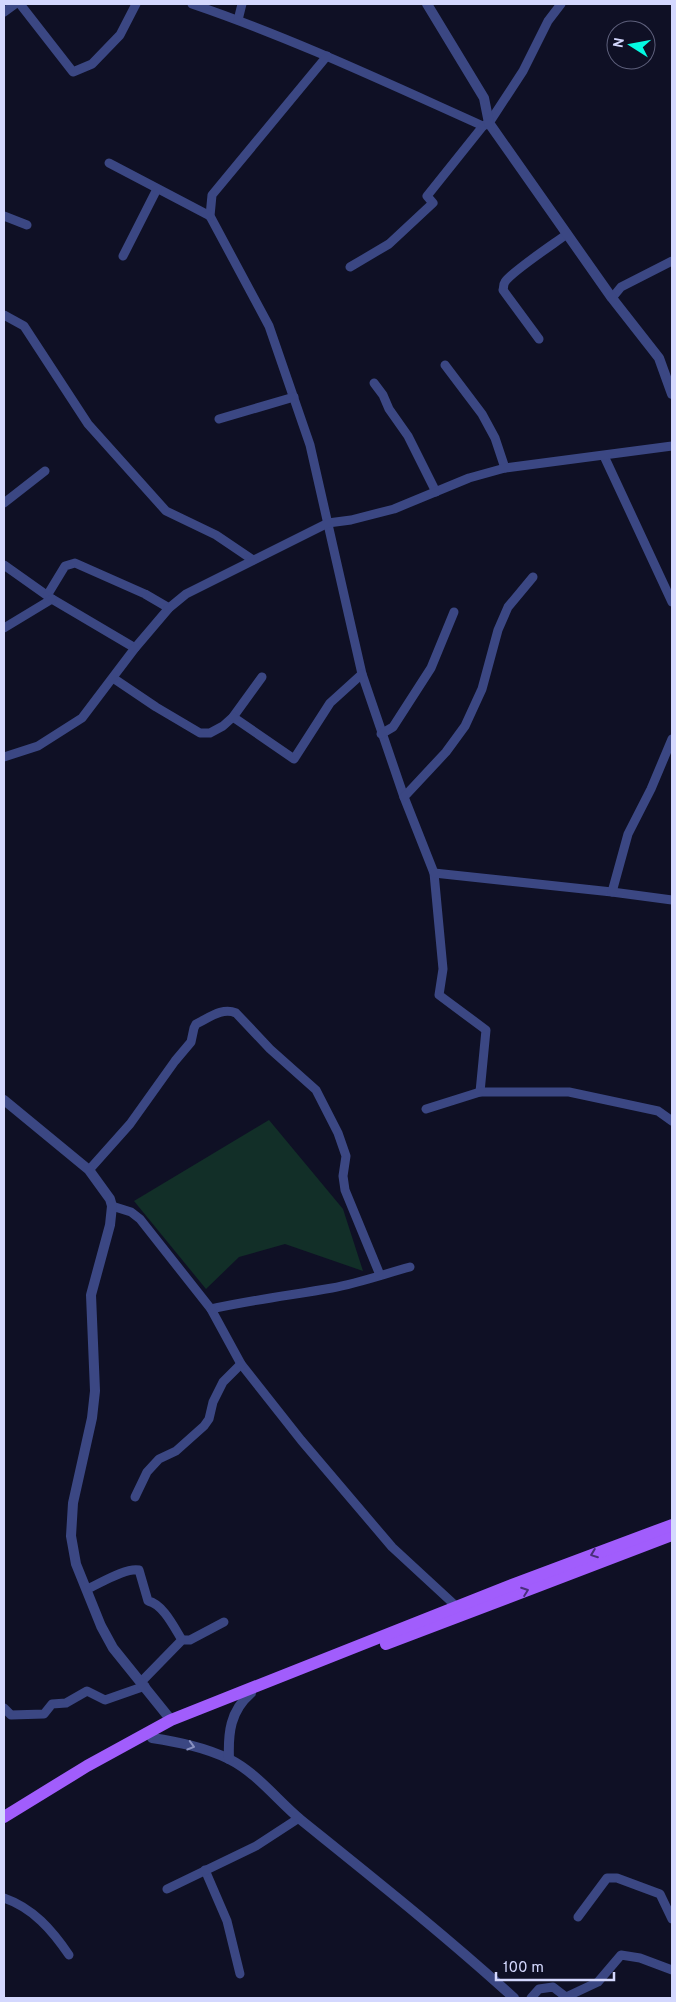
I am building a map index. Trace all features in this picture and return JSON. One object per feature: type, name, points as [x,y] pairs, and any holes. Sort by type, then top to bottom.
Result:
[{"type":"main road","points":[[4,1818],[126,1743],[170,1720],[672,1525]]},
{"type":"main road","points":[[4,1826],[188,1718],[672,1535]]},
{"type":"street","points":[[4,12],[15,4]]},
{"type":"street","points":[[20,4],[73,72],[92,64],[120,35],[136,4]]},
{"type":"street","points":[[192,4],[238,20],[327,56],[486,124],[612,298],[659,358],[672,394]]},
{"type":"street","points":[[238,20],[242,4]]},
{"type":"street","points":[[427,4],[484,98],[486,124]]},
{"type":"street","points":[[350,267],[389,244],[432,203],[428,196],[486,124],[523,71],[548,21],[561,4]]},
{"type":"street","points":[[327,56],[212,195],[210,216],[269,326],[310,445],[362,674],[404,798],[434,873],[443,969],[439,995],[486,1030],[480,1092]]},
{"type":"street","points":[[109,163],[210,216]]},
{"type":"street","points":[[123,256],[157,189]]},
{"type":"street","points":[[4,216],[28,225]]},
{"type":"street","points":[[539,339],[503,290],[504,285],[511,276],[567,234]]},
{"type":"street","points":[[612,298],[621,287],[672,261]]},
{"type":"street","points":[[4,315],[24,326],[88,424],[166,512],[216,535],[253,560]]},
{"type":"street","points":[[445,365],[482,414],[495,438],[505,468]]},
{"type":"street","points":[[374,382],[383,395],[389,409],[408,436],[436,492]]},
{"type":"street","points":[[219,419],[294,397]]},
{"type":"street","points":[[4,757],[38,746],[82,718],[135,648],[169,608],[186,594],[328,523],[351,520],[394,510],[469,478],[505,468],[672,446]]},
{"type":"street","points":[[604,456],[672,602]]},
{"type":"street","points":[[4,503],[45,471]]},
{"type":"street","points":[[4,628],[50,596],[65,566],[75,563],[145,594],[169,608]]},
{"type":"street","points":[[4,566],[135,648]]},
{"type":"street","points":[[404,798],[446,752],[465,726],[482,689],[498,630],[508,608],[533,577]]},
{"type":"street","points":[[381,734],[393,727],[431,668],[454,612]]},
{"type":"street","points":[[234,717],[294,759],[330,703],[362,674]]},
{"type":"street","points":[[113,678],[156,707],[200,733],[210,733],[234,717],[262,677]]},
{"type":"street","points":[[612,892],[628,834],[651,789],[672,739]]},
{"type":"street","points":[[434,873],[672,900]]},
{"type":"street","points":[[89,1170],[130,1124],[191,1042],[196,1024],[225,1010],[231,1010],[270,1049],[316,1090],[338,1133],[346,1156],[343,1176],[345,1190],[380,1275]]},
{"type":"street","points":[[426,1109],[480,1092],[569,1092],[658,1111],[672,1120]]},
{"type":"street","points":[[4,1100],[89,1170],[104,1188],[112,1206],[110,1225],[91,1295],[94,1391],[92,1418],[73,1502],[71,1536],[76,1564],[101,1626],[113,1648],[129,1670],[143,1684],[170,1720]]},
{"type":"street","points":[[112,1206],[131,1212],[140,1219],[211,1309],[241,1364],[301,1440],[392,1547],[457,1607]]},
{"type":"street","points":[[211,1309],[247,1301],[332,1288],[410,1266]]},
{"type":"street","points":[[135,1497],[147,1472],[159,1459],[176,1451],[204,1426],[223,1382],[241,1364]]},
{"type":"street","points":[[87,1589],[126,1571],[139,1570],[148,1601],[154,1602],[159,1607],[182,1640]]},
{"type":"street","points":[[4,1708],[8,1718],[44,1714],[52,1704],[66,1703],[87,1691],[105,1700],[143,1684],[182,1640],[190,1640],[224,1622]]},
{"type":"street","points":[[229,1759],[228,1739],[232,1720],[241,1702],[251,1693]]},
{"type":"street","points":[[152,1738],[185,1744],[229,1759],[249,1772],[299,1818],[424,1920],[514,1998]]},
{"type":"street","points":[[167,1889],[256,1846],[299,1818]]},
{"type":"street","points":[[205,1870],[227,1921],[240,1974]]},
{"type":"street","points":[[578,1917],[607,1878],[617,1878],[660,1894],[672,1920]]},
{"type":"street","points":[[4,1898],[16,1902],[40,1919],[57,1937],[69,1955]]},
{"type":"street","points":[[531,1998],[539,1989],[553,1987],[566,1997],[598,1982],[621,1955],[640,1958],[672,1970]]},
{"type":"green space","points":[[269,1120],[343,1209],[363,1271],[285,1244],[239,1257],[206,1289],[134,1201]]}]
